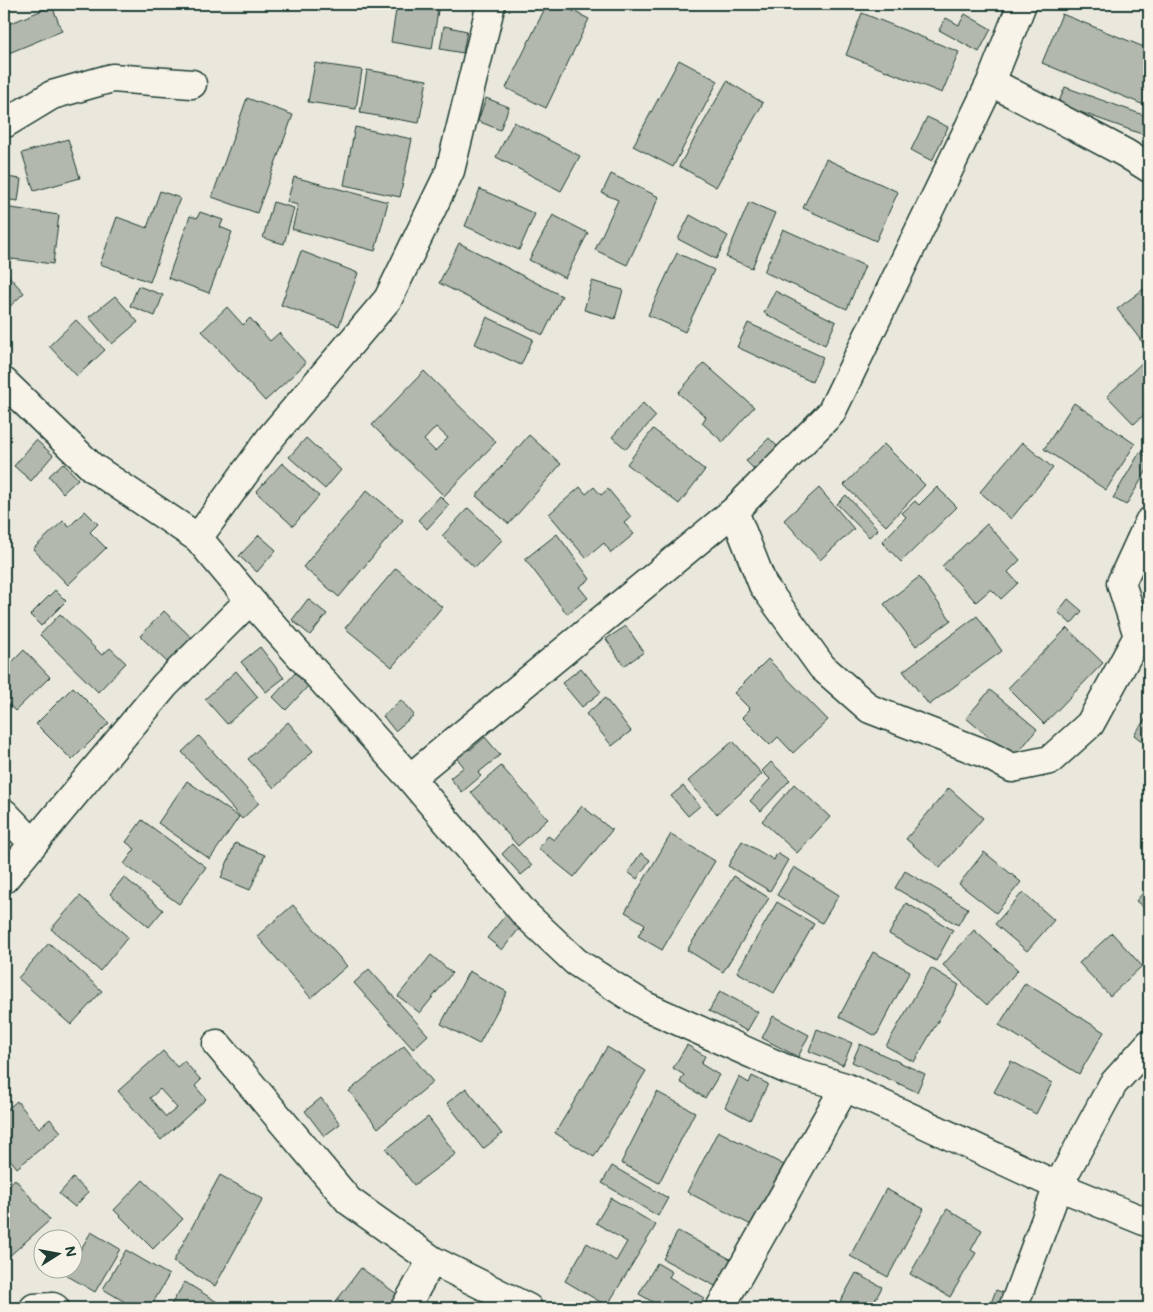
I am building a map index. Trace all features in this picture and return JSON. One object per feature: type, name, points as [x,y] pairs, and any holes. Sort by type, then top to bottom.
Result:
[{"type":"street","points":[[198,538],[272,437],[388,299],[450,171],[491,4]]},
{"type":"street","points":[[410,778],[734,510],[831,412],[991,82],[1022,4]]},
{"type":"street","points":[[4,124],[52,95],[112,78],[192,84]]},
{"type":"street","points":[[991,82],[1125,153],[1149,168]]},
{"type":"street","points":[[4,382],[92,467],[198,538],[250,600],[410,778],[525,914],[576,962],[654,1010],[788,1070],[845,1087],[1058,1186],[1149,1223]]},
{"type":"street","points":[[734,510],[763,584],[822,666],[870,708],[986,754],[1012,768],[1050,760],[1090,724],[1138,636],[1121,583],[1149,522]]},
{"type":"street","points":[[1121,583],[1149,596]]},
{"type":"street","points":[[4,880],[165,685],[250,600]]},
{"type":"street","points":[[4,813],[33,843]]},
{"type":"street","points":[[217,1044],[349,1201],[432,1260],[528,1308]]},
{"type":"street","points":[[1013,1308],[1058,1186],[1112,1084],[1149,1044]]},
{"type":"street","points":[[720,1308],[845,1087]]},
{"type":"street","points":[[405,1308],[432,1260]]},
{"type":"street","points":[[34,1308],[55,1308]]},
{"type":"building","points":[[397,4],[439,4],[432,49],[391,42]]},
{"type":"building","points":[[547,4],[559,4],[589,19],[546,108],[506,88]]},
{"type":"building","points":[[52,6],[62,31],[4,55],[4,26]]},
{"type":"building","points":[[862,13],[959,52],[942,93],[846,55]]},
{"type":"building","points":[[965,14],[991,29],[979,52],[939,30],[946,18],[959,25]]},
{"type":"building","points":[[1062,14],[1149,49],[1149,107],[1042,63]]},
{"type":"building","points":[[444,26],[467,31],[463,53],[440,49]]},
{"type":"building","points":[[679,60],[718,81],[673,167],[633,146]]},
{"type":"building","points":[[315,63],[362,70],[356,109],[308,102]]},
{"type":"building","points":[[367,70],[427,80],[419,123],[360,113]]},
{"type":"building","points":[[727,81],[763,103],[716,187],[679,166]]},
{"type":"building","points":[[1065,87],[1149,117],[1147,136],[1058,104]]},
{"type":"building","points":[[247,98],[293,115],[257,213],[212,197]]},
{"type":"building","points":[[486,98],[509,107],[500,130],[478,121]]},
{"type":"building","points":[[927,117],[948,127],[932,161],[911,150]]},
{"type":"building","points":[[514,122],[580,156],[561,191],[496,157]]},
{"type":"building","points":[[355,127],[412,139],[400,197],[344,185]]},
{"type":"building","points":[[68,139],[80,178],[34,191],[22,153]]},
{"type":"building","points":[[826,159],[898,192],[876,241],[803,208]]},
{"type":"building","points":[[611,174],[659,197],[627,265],[595,250],[618,200],[602,193]]},
{"type":"building","points":[[6,177],[21,179],[18,201],[4,199]]},
{"type":"building","points":[[294,177],[388,202],[375,251],[292,229],[298,205],[287,202]]},
{"type":"building","points":[[480,189],[535,214],[519,250],[465,226]]},
{"type":"building","points":[[160,191],[180,198],[150,282],[100,264],[117,217],[147,228]]},
{"type":"building","points":[[273,202],[294,208],[284,244],[263,238]]},
{"type":"building","points":[[749,202],[775,213],[752,268],[726,257]]},
{"type":"building","points":[[4,207],[59,215],[53,264],[4,258]]},
{"type":"building","points":[[200,212],[223,220],[220,227],[232,232],[209,293],[168,278],[190,216],[197,218]]},
{"type":"building","points":[[553,215],[588,233],[565,278],[529,260]]},
{"type":"building","points":[[690,215],[728,236],[716,259],[678,239]]},
{"type":"building","points":[[783,229],[865,266],[847,309],[764,272]]},
{"type":"building","points":[[459,243],[562,296],[543,335],[439,283]]},
{"type":"building","points":[[301,251],[358,273],[339,326],[281,305]]},
{"type":"building","points":[[677,253],[714,270],[685,332],[648,315]]},
{"type":"building","points":[[7,274],[24,293],[4,312],[4,277]]},
{"type":"building","points":[[592,281],[623,290],[615,319],[584,310]]},
{"type":"building","points":[[1149,285],[1149,351],[1117,309]]},
{"type":"building","points":[[138,286],[163,295],[155,316],[130,306]]},
{"type":"building","points":[[775,291],[836,322],[825,345],[764,313]]},
{"type":"building","points":[[115,296],[138,322],[112,344],[89,317]]},
{"type":"building","points":[[227,307],[243,325],[250,318],[270,341],[279,333],[306,363],[265,401],[202,331]]},
{"type":"building","points":[[487,317],[533,339],[521,365],[475,344]]},
{"type":"building","points":[[76,320],[105,350],[77,376],[49,346]]},
{"type":"building","points":[[748,323],[823,357],[812,382],[737,347]]},
{"type":"building","points":[[1147,358],[1149,360],[1149,410],[1134,424],[1107,396]]},
{"type":"building","points":[[704,363],[754,407],[723,442],[702,423],[706,417],[678,393]]},
{"type":"building","points":[[424,371],[496,442],[444,496],[372,425]],"holes":[[[436,427],[448,438],[435,451],[424,440]]]},
{"type":"building","points":[[643,403],[656,416],[626,449],[612,437]]},
{"type":"building","points":[[1074,403],[1135,444],[1106,490],[1044,449]]},
{"type":"building","points":[[653,429],[705,470],[679,504],[627,464]]},
{"type":"building","points":[[529,435],[561,464],[509,524],[476,496]]},
{"type":"building","points":[[306,438],[341,470],[325,489],[289,457]]},
{"type":"building","points":[[769,438],[781,450],[758,473],[746,461]]},
{"type":"building","points":[[36,440],[53,455],[31,481],[14,466]]},
{"type":"building","points":[[1022,442],[1053,468],[1011,519],[980,492]]},
{"type":"building","points":[[884,444],[925,485],[886,526],[844,485]]},
{"type":"building","points":[[1140,452],[1149,458],[1149,467],[1126,505],[1113,498]]},
{"type":"building","points":[[63,463],[78,479],[63,493],[49,476]]},
{"type":"building","points":[[282,463],[319,496],[293,526],[256,492]]},
{"type":"building","points":[[580,487],[586,494],[594,487],[601,495],[608,489],[631,517],[624,523],[634,534],[611,553],[604,543],[586,558],[549,514]]},
{"type":"building","points":[[937,487],[957,507],[901,562],[882,542],[906,517],[902,513],[915,501],[919,505]]},
{"type":"building","points":[[819,488],[854,529],[820,560],[784,520]]},
{"type":"building","points":[[367,490],[403,520],[339,597],[303,567]]},
{"type":"building","points":[[846,495],[878,529],[869,537],[837,504]]},
{"type":"building","points":[[440,496],[449,505],[427,529],[418,520]]},
{"type":"building","points":[[468,508],[502,540],[475,568],[442,536]]},
{"type":"building","points":[[85,511],[98,524],[90,532],[106,548],[68,585],[33,549],[63,521],[69,527]]},
{"type":"building","points":[[987,524],[1020,560],[1008,572],[1018,583],[1001,599],[991,589],[976,602],[942,566]]},
{"type":"building","points":[[557,534],[590,579],[579,587],[588,598],[567,614],[525,559]]},
{"type":"building","points":[[259,535],[276,550],[257,572],[239,556]]},
{"type":"building","points":[[396,568],[442,607],[392,667],[345,628]]},
{"type":"building","points":[[919,577],[951,620],[916,646],[884,604]]},
{"type":"building","points":[[55,590],[66,601],[41,626],[30,615]]},
{"type":"building","points":[[308,599],[327,614],[310,635],[292,620]]},
{"type":"building","points":[[1068,599],[1082,611],[1071,624],[1058,612]]},
{"type":"building","points":[[164,611],[195,641],[171,666],[140,636]]},
{"type":"building","points":[[60,614],[102,655],[110,648],[126,663],[98,692],[40,635]]},
{"type":"building","points":[[977,616],[1002,651],[929,705],[903,671]]},
{"type":"building","points":[[626,626],[644,652],[624,666],[606,639]]},
{"type":"building","points":[[1067,628],[1103,663],[1044,724],[1008,688]]},
{"type":"building","points":[[260,647],[284,678],[266,692],[241,662]]},
{"type":"building","points":[[24,650],[50,677],[15,711],[4,699],[4,670]]},
{"type":"building","points":[[768,659],[828,720],[793,753],[778,737],[770,745],[742,717],[750,709],[734,693]]},
{"type":"building","points":[[581,668],[601,692],[582,707],[562,683]]},
{"type":"building","points":[[236,671],[258,697],[227,724],[205,699]]},
{"type":"building","points":[[297,671],[310,684],[286,710],[273,697]]},
{"type":"building","points":[[73,687],[109,723],[72,760],[36,724]]},
{"type":"building","points":[[990,690],[1037,729],[1014,758],[966,718]]},
{"type":"building","points":[[605,698],[631,731],[612,746],[586,714]]},
{"type":"building","points":[[401,700],[414,715],[395,731],[383,716]]},
{"type":"building","points":[[1149,714],[1149,747],[1134,735]]},
{"type":"building","points":[[288,722],[313,751],[274,788],[248,759]]},
{"type":"building","points":[[199,736],[259,803],[242,819],[182,752]]},
{"type":"building","points":[[485,737],[500,755],[478,773],[481,776],[462,792],[450,778],[464,767],[455,756],[466,745],[470,750]]},
{"type":"building","points":[[733,741],[762,774],[717,814],[688,781]]},
{"type":"building","points":[[771,762],[790,780],[761,811],[750,801],[770,779],[762,771]]},
{"type":"building","points":[[501,766],[548,819],[518,846],[471,792]]},
{"type":"building","points":[[187,781],[239,817],[210,859],[158,823]]},
{"type":"building","points":[[794,784],[830,817],[797,853],[762,821]]},
{"type":"building","points":[[683,786],[700,806],[688,816],[671,796]]},
{"type":"building","points":[[949,788],[983,818],[940,868],[906,839]]},
{"type":"building","points":[[582,806],[612,830],[574,877],[538,848],[548,836],[554,840]]},
{"type":"building","points":[[142,820],[206,867],[179,904],[124,864],[135,849],[126,842]]},
{"type":"building","points":[[671,834],[715,861],[662,950],[638,936],[645,924],[625,912]]},
{"type":"building","points":[[742,841],[774,860],[777,853],[788,860],[770,891],[728,866]]},
{"type":"building","points":[[235,843],[265,855],[250,890],[221,878]]},
{"type":"building","points":[[512,844],[532,866],[521,875],[502,854]]},
{"type":"building","points":[[984,852],[1021,882],[996,913],[959,884]]},
{"type":"building","points":[[641,853],[650,860],[637,879],[628,872]]},
{"type":"building","points":[[794,867],[839,895],[822,923],[777,895]]},
{"type":"building","points":[[905,871],[968,908],[958,925],[895,888]]},
{"type":"building","points":[[734,876],[769,898],[723,972],[687,950]]},
{"type":"building","points":[[124,877],[163,910],[149,927],[110,894]]},
{"type":"building","points":[[1149,886],[1149,912],[1136,901]]},
{"type":"building","points":[[1023,892],[1054,920],[1027,951],[995,924]]},
{"type":"building","points":[[80,896],[128,937],[100,971],[51,929]]},
{"type":"building","points":[[777,902],[814,924],[774,993],[737,972]]},
{"type":"building","points":[[906,903],[953,930],[936,961],[889,934]]},
{"type":"building","points":[[293,905],[347,966],[311,998],[257,936]]},
{"type":"building","points":[[508,912],[523,924],[502,950],[487,938]]},
{"type":"building","points":[[974,930],[1018,970],[987,1005],[943,965]]},
{"type":"building","points":[[1112,933],[1142,966],[1110,996],[1079,963]]},
{"type":"building","points":[[49,943],[102,991],[71,1025],[18,978]]},
{"type":"building","points":[[873,952],[910,971],[876,1036],[839,1017]]},
{"type":"building","points":[[431,955],[452,973],[420,1013],[398,996]]},
{"type":"building","points":[[931,968],[959,985],[914,1062],[886,1046]]},
{"type":"building","points":[[369,969],[428,1035],[413,1049],[354,983]]},
{"type":"building","points":[[469,971],[507,992],[479,1044],[441,1024]]},
{"type":"building","points":[[1025,983],[1104,1032],[1079,1074],[999,1025]]},
{"type":"building","points":[[720,991],[758,1012],[747,1031],[709,1011]]},
{"type":"building","points":[[773,1016],[809,1035],[798,1057],[762,1038]]},
{"type":"building","points":[[817,1029],[852,1043],[843,1065],[809,1051]]},
{"type":"building","points":[[860,1044],[925,1074],[917,1092],[852,1062]]},
{"type":"building","points":[[687,1045],[705,1056],[701,1064],[719,1075],[705,1098],[680,1082],[684,1075],[673,1068]]},
{"type":"building","points":[[404,1046],[433,1082],[378,1128],[349,1091]]},
{"type":"building","points":[[607,1047],[646,1071],[594,1157],[555,1133]]},
{"type":"building","points":[[163,1051],[177,1067],[184,1061],[201,1080],[195,1086],[206,1099],[161,1140],[118,1091]],"holes":[[[160,1089],[177,1108],[166,1117],[150,1098]]]},
{"type":"building","points":[[1011,1061],[1052,1083],[1036,1114],[994,1092]]},
{"type":"building","points":[[752,1076],[768,1084],[750,1120],[725,1107],[739,1077],[749,1083]]},
{"type":"building","points":[[466,1088],[502,1134],[483,1149],[447,1103]]},
{"type":"building","points":[[657,1092],[695,1112],[659,1183],[621,1163]]},
{"type":"building","points":[[321,1098],[340,1124],[324,1136],[305,1111]]},
{"type":"building","points":[[17,1101],[39,1128],[50,1119],[61,1132],[17,1168],[4,1152],[4,1112]]},
{"type":"building","points":[[428,1117],[456,1154],[414,1185],[386,1149]]},
{"type":"building","points":[[718,1131],[786,1166],[755,1227],[687,1192]]},
{"type":"building","points":[[612,1166],[668,1198],[658,1216],[602,1183]]},
{"type":"building","points":[[220,1175],[263,1199],[215,1286],[173,1262]]},
{"type":"building","points":[[73,1178],[88,1192],[75,1207],[59,1194]]},
{"type":"building","points":[[15,1179],[50,1220],[39,1230],[32,1230],[32,1236],[7,1258],[4,1254],[4,1189]]},
{"type":"building","points":[[143,1180],[183,1219],[153,1249],[114,1210]]},
{"type":"building","points":[[886,1189],[924,1209],[888,1277],[850,1256]]},
{"type":"building","points":[[611,1198],[656,1225],[607,1306],[565,1281],[587,1243],[616,1261],[627,1242],[596,1223]]},
{"type":"building","points":[[947,1209],[982,1230],[971,1250],[976,1253],[950,1297],[910,1274]]},
{"type":"building","points":[[678,1231],[734,1261],[719,1288],[663,1259]]},
{"type":"building","points":[[91,1232],[120,1249],[95,1292],[75,1280],[82,1280],[82,1247]]},
{"type":"building","points":[[126,1250],[169,1275],[150,1308],[135,1308],[103,1289]]},
{"type":"building","points":[[657,1263],[672,1272],[669,1277],[704,1298],[698,1308],[663,1308],[639,1294]]},
{"type":"building","points":[[361,1268],[401,1297],[393,1308],[331,1308]]},
{"type":"building","points":[[856,1273],[882,1287],[871,1308],[837,1308]]},
{"type":"building","points":[[185,1282],[227,1308],[169,1308]]},
{"type":"building","points":[[996,1290],[1014,1297],[1009,1308],[989,1308]]}]
